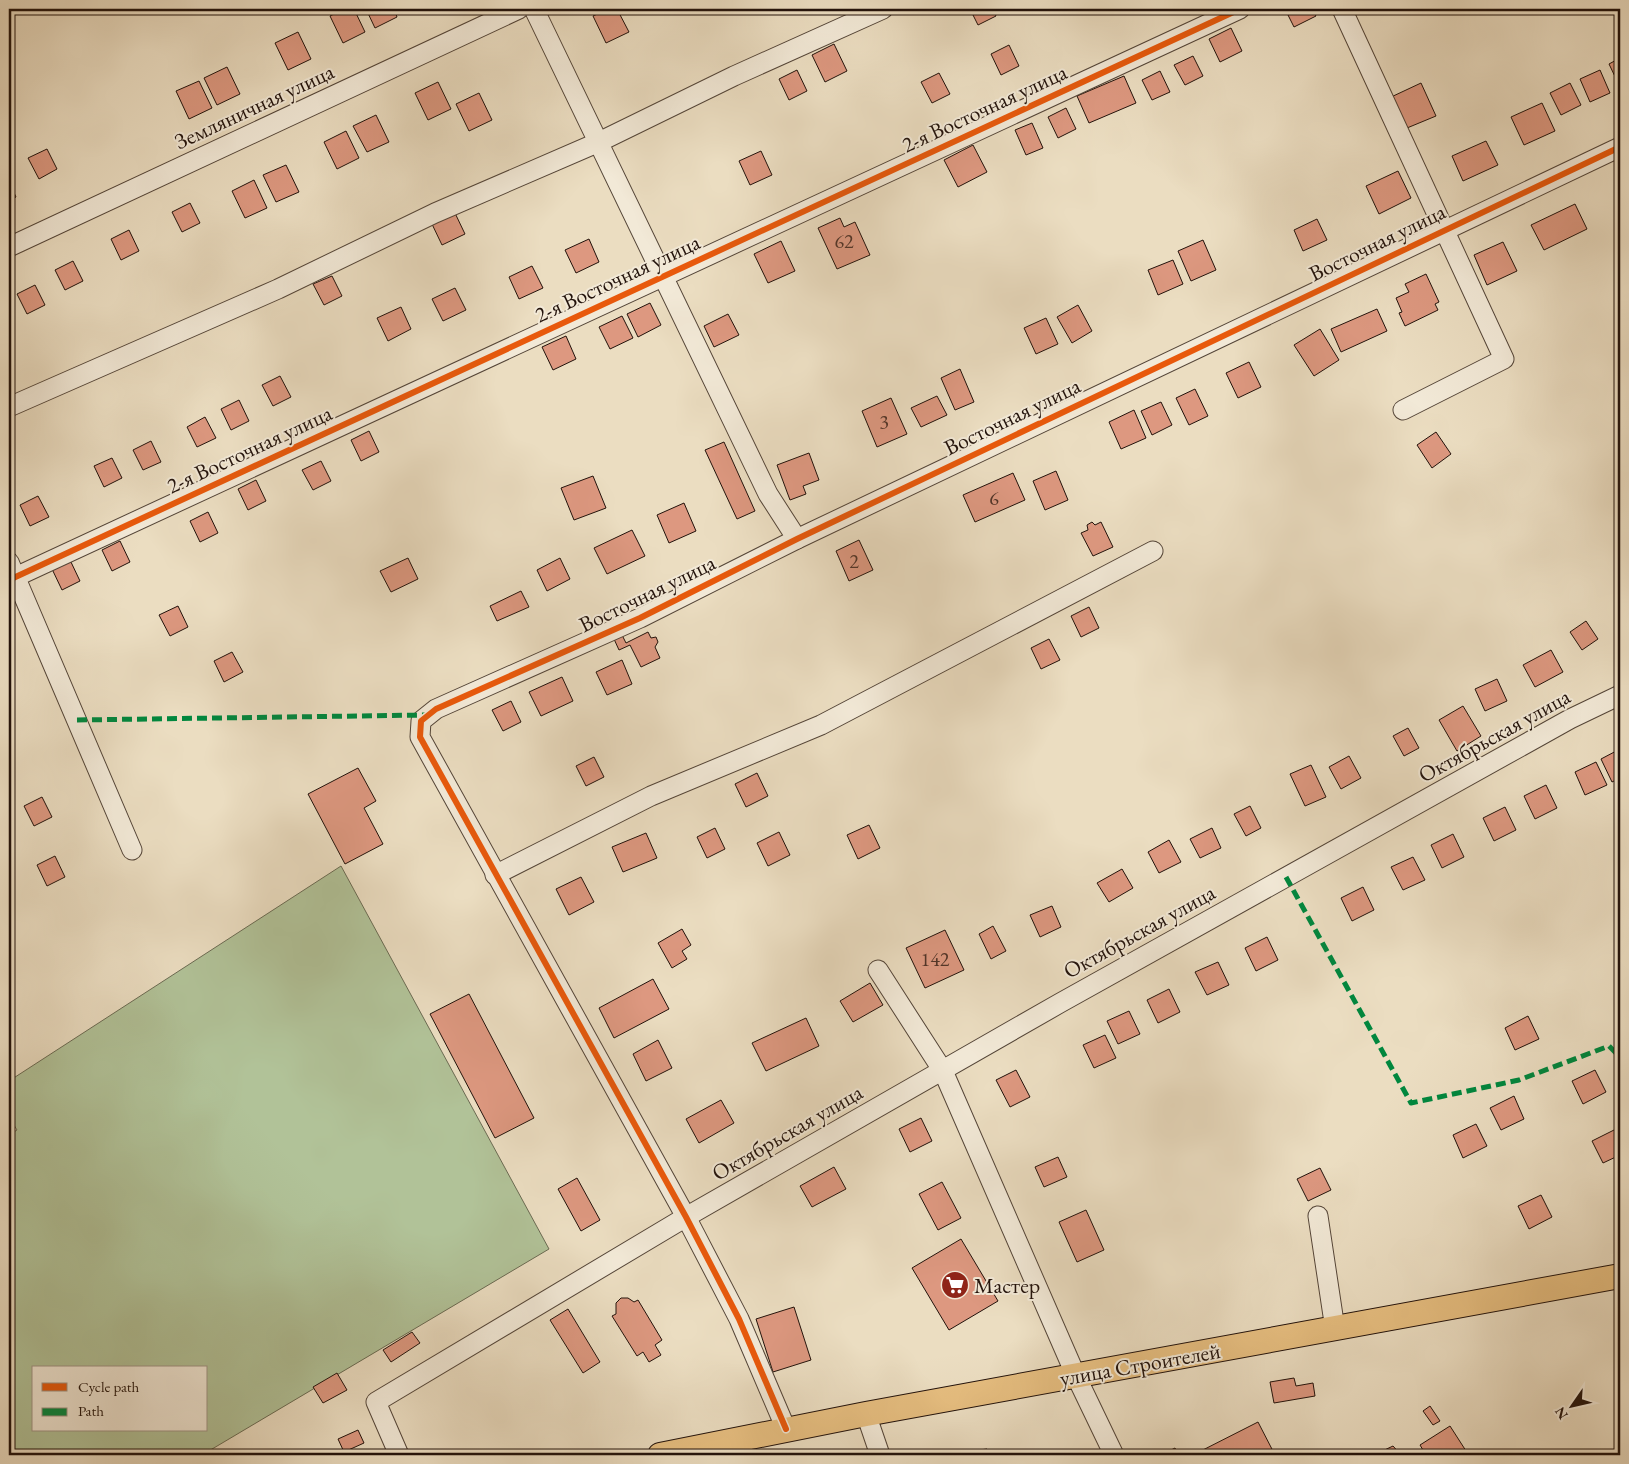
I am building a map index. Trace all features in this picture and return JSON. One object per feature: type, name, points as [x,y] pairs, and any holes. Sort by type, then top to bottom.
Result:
[{"type":"main road","name":"улица Строителей","points":[[660,1455],[866,1414],[1620,1276]]},
{"type":"street","name":"Земляничная улица","points":[[9,247],[518,9]]},
{"type":"street","points":[[534,9],[768,494],[797,539]]},
{"type":"street","points":[[9,407],[278,289],[435,213],[599,142],[734,76],[883,9]]},
{"type":"street","name":"2-я Восточная улица","points":[[11,573],[664,276],[1240,9]]},
{"type":"street","points":[[1342,9],[1504,359],[1403,410]]},
{"type":"street","name":"Восточная улица","points":[[495,875],[420,737],[421,721],[436,709],[640,618],[797,539],[1620,147]]},
{"type":"street","points":[[786,1429],[739,1320],[686,1217],[495,875],[651,796],[821,725],[1153,551]]},
{"type":"street","points":[[11,573],[132,850]]},
{"type":"street","name":"Октябрьская улица","points":[[399,1455],[376,1402],[686,1217],[1103,979],[1570,720],[1620,695]]},
{"type":"street","points":[[878,970],[943,1071],[1076,1376],[1114,1455]]},
{"type":"street","points":[[1318,1216],[1335,1329]]},
{"type":"street","points":[[866,1414],[880,1455]]},
{"type":"green space","points":[[341,866],[549,1249],[202,1455],[9,1455],[9,1135],[17,1130],[9,1117],[9,1081]]},
{"type":"building","points":[[108,9],[119,9],[110,13]]},
{"type":"building","points":[[344,9],[354,9],[365,32],[343,43],[330,16]]},
{"type":"building","points":[[366,9],[394,9],[397,17],[375,28]]},
{"type":"building","points":[[421,9],[433,9],[423,13]]},
{"type":"building","points":[[608,9],[617,9],[629,32],[606,43],[593,16]]},
{"type":"building","points":[[970,9],[993,9],[996,16],[978,25]]},
{"type":"building","points":[[1285,9],[1312,9],[1316,16],[1294,27]]},
{"type":"building","points":[[1231,28],[1242,51],[1220,62],[1209,39]]},
{"type":"building","points":[[298,32],[311,59],[288,70],[275,43]]},
{"type":"building","points":[[834,44],[847,71],[825,82],[812,55]]},
{"type":"building","points":[[1009,45],[1019,66],[1001,75],[991,54]]},
{"type":"building","points":[[1193,56],[1203,76],[1185,85],[1174,65]]},
{"type":"building","points":[[1620,58],[1620,87],[1609,64]]},
{"type":"building","points":[[227,67],[240,94],[217,105],[204,78]]},
{"type":"building","points":[[797,70],[807,91],[789,100],[779,79]]},
{"type":"building","points":[[1600,70],[1610,93],[1590,102],[1580,79]]},
{"type":"building","points":[[1160,71],[1170,92],[1152,100],[1142,80]]},
{"type":"building","points":[[939,73],[950,94],[932,103],[921,82]]},
{"type":"building","points":[[1124,76],[1136,103],[1089,123],[1077,96]]},
{"type":"building","points":[[199,81],[212,108],[189,119],[176,91]]},
{"type":"building","points":[[438,82],[451,109],[428,120],[415,93]]},
{"type":"building","points":[[1421,83],[1436,116],[1407,128],[1389,98]]},
{"type":"building","points":[[1570,83],[1581,105],[1561,115],[1550,93]]},
{"type":"building","points":[[479,93],[492,120],[469,131],[456,104]]},
{"type":"building","points":[[1542,103],[1555,131],[1524,145],[1511,117]]},
{"type":"building","points":[[1066,108],[1076,129],[1058,138],[1048,117]]},
{"type":"building","points":[[376,115],[389,142],[367,152],[353,126]]},
{"type":"building","points":[[1032,123],[1043,148],[1026,155],[1015,130]]},
{"type":"building","points":[[346,131],[359,158],[337,169],[324,142]]},
{"type":"building","points":[[1486,141],[1498,165],[1463,181],[1452,156]]},
{"type":"building","points":[[973,145],[987,172],[958,187],[944,160]]},
{"type":"building","points":[[47,149],[57,169],[39,179],[28,158]]},
{"type":"building","points":[[761,151],[772,175],[750,185],[739,161]]},
{"type":"building","points":[[286,165],[299,192],[276,202],[263,175]]},
{"type":"building","points":[[1398,171],[1411,198],[1379,214],[1366,186]]},
{"type":"building","points":[[254,180],[267,208],[245,218],[232,191]]},
{"type":"building","points":[[9,182],[16,197],[9,201]]},
{"type":"building","points":[[190,203],[200,223],[182,232],[172,212]]},
{"type":"building","points":[[1575,204],[1587,229],[1544,250],[1531,225]]},
{"type":"building","points":[[454,211],[465,234],[442,245],[431,222]]},
{"type":"building","points":[[840,218],[844,227],[855,222],[870,255],[837,269],[818,228]]},
{"type":"building","points":[[1317,219],[1327,240],[1303,251],[1294,230]]},
{"type":"building","points":[[129,230],[139,251],[121,260],[111,239]]},
{"type":"building","points":[[589,239],[599,262],[576,273],[565,250]]},
{"type":"building","points":[[1203,240],[1216,270],[1191,281],[1178,251]]},
{"type":"building","points":[[781,241],[795,271],[768,283],[754,254]]},
{"type":"building","points":[[1503,242],[1517,271],[1487,285],[1474,255]]},
{"type":"building","points":[[1173,260],[1183,284],[1158,295],[1148,270]]},
{"type":"building","points":[[73,261],[83,281],[65,290],[55,270]]},
{"type":"building","points":[[532,266],[543,288],[519,299],[509,277]]},
{"type":"building","points":[[1426,274],[1439,302],[1435,304],[1438,310],[1405,326],[1399,313],[1402,312],[1396,298],[1409,292],[1405,284]]},
{"type":"building","points":[[332,276],[342,296],[324,305],[313,284]]},
{"type":"building","points":[[35,285],[45,305],[27,314],[17,294]]},
{"type":"building","points":[[455,288],[466,310],[443,321],[432,299]]},
{"type":"building","points":[[650,303],[661,325],[638,337],[627,314]]},
{"type":"building","points":[[1078,305],[1092,331],[1072,343],[1057,317]]},
{"type":"building","points":[[401,307],[411,329],[388,341],[377,318]]},
{"type":"building","points":[[1377,309],[1387,331],[1341,352],[1331,329]]},
{"type":"building","points":[[728,314],[739,335],[714,347],[704,326]]},
{"type":"building","points":[[622,316],[633,338],[610,349],[599,327]]},
{"type":"building","points":[[1046,318],[1058,344],[1036,354],[1024,328]]},
{"type":"building","points":[[1320,329],[1339,360],[1314,376],[1294,345]]},
{"type":"building","points":[[566,336],[576,359],[553,370],[542,347]]},
{"type":"building","points":[[1249,362],[1261,387],[1238,398],[1226,373]]},
{"type":"building","points":[[960,369],[974,402],[955,410],[941,378]]},
{"type":"building","points":[[280,376],[291,397],[273,406],[262,385]]},
{"type":"building","points":[[1195,389],[1208,416],[1189,425],[1176,398]]},
{"type":"building","points":[[937,396],[947,415],[921,427],[911,408]]},
{"type":"building","points":[[891,398],[907,434],[877,447],[862,411]]},
{"type":"building","points":[[239,400],[249,421],[231,430],[221,409]]},
{"type":"building","points":[[1161,402],[1172,425],[1152,435],[1141,411]]},
{"type":"building","points":[[1134,410],[1146,438],[1121,449],[1109,422]]},
{"type":"building","points":[[205,417],[216,438],[197,447],[187,427]]},
{"type":"building","points":[[369,431],[379,452],[361,461],[351,440]]},
{"type":"building","points":[[1436,432],[1451,454],[1432,468],[1417,445]]},
{"type":"building","points":[[151,441],[161,462],[143,470],[133,450]]},
{"type":"building","points":[[724,442],[755,511],[737,519],[705,450]]},
{"type":"building","points":[[809,453],[819,480],[803,486],[806,494],[790,500],[777,465]]},
{"type":"building","points":[[112,458],[122,478],[104,487],[94,466]]},
{"type":"building","points":[[321,461],[331,481],[313,490],[302,470]]},
{"type":"building","points":[[1056,471],[1068,500],[1045,510],[1033,481]]},
{"type":"building","points":[[1013,473],[1025,500],[975,522],[963,495]]},
{"type":"building","points":[[593,476],[606,508],[574,520],[561,488]]},
{"type":"building","points":[[256,480],[266,501],[248,510],[238,489]]},
{"type":"building","points":[[38,496],[49,517],[30,526],[20,505]]},
{"type":"building","points":[[684,503],[696,531],[669,543],[657,515]]},
{"type":"building","points":[[208,512],[218,533],[200,542],[190,521]]},
{"type":"building","points":[[1092,522],[1095,525],[1101,522],[1113,547],[1093,556],[1081,533],[1088,530],[1087,525]]},
{"type":"building","points":[[632,530],[645,556],[607,574],[594,548]]},
{"type":"building","points":[[859,540],[873,570],[849,581],[836,551]]},
{"type":"building","points":[[120,541],[130,562],[112,571],[102,550]]},
{"type":"building","points":[[408,558],[418,579],[391,592],[380,571]]},
{"type":"building","points":[[560,558],[570,579],[547,591],[537,570]]},
{"type":"building","points":[[70,560],[80,581],[62,590],[52,569]]},
{"type":"building","points":[[521,591],[529,607],[497,621],[490,606]]},
{"type":"building","points":[[178,606],[188,627],[170,636],[159,615]]},
{"type":"building","points":[[1089,607],[1099,628],[1081,637],[1071,616]]},
{"type":"building","points":[[1586,621],[1598,639],[1582,650],[1570,632]]},
{"type":"building","points":[[648,632],[651,638],[656,637],[658,642],[655,647],[660,658],[641,667],[630,645],[619,650],[614,639],[622,635],[626,643]]},
{"type":"building","points":[[1049,639],[1060,660],[1041,669],[1031,648]]},
{"type":"building","points":[[1551,650],[1563,672],[1535,687],[1523,665]]},
{"type":"building","points":[[232,652],[243,672],[224,682],[214,661]]},
{"type":"building","points":[[622,660],[632,684],[607,695],[596,672]]},
{"type":"building","points":[[562,677],[573,701],[541,716],[529,692]]},
{"type":"building","points":[[1497,679],[1507,701],[1485,711],[1475,689]]},
{"type":"building","points":[[511,701],[521,722],[503,731],[492,710]]},
{"type":"building","points":[[1463,706],[1481,736],[1457,751],[1439,720]]},
{"type":"building","points":[[1408,728],[1419,748],[1404,756],[1393,736]]},
{"type":"building","points":[[1620,749],[1620,778],[1612,782],[1601,759]]},
{"type":"building","points":[[1349,756],[1361,778],[1341,789],[1329,767]]},
{"type":"building","points":[[594,757],[604,777],[586,786],[576,766]]},
{"type":"building","points":[[1596,762],[1607,785],[1585,795],[1575,772]]},
{"type":"building","points":[[1311,765],[1326,797],[1305,806],[1290,774]]},
{"type":"building","points":[[358,768],[376,801],[364,808],[383,844],[345,864],[308,794]]},
{"type":"building","points":[[757,773],[768,796],[746,807],[735,784]]},
{"type":"building","points":[[1546,785],[1557,808],[1535,819],[1524,796]]},
{"type":"building","points":[[42,797],[52,817],[34,826],[24,806]]},
{"type":"building","points":[[1250,806],[1261,828],[1246,836],[1234,814]]},
{"type":"building","points":[[1505,807],[1516,830],[1494,841],[1483,818]]},
{"type":"building","points":[[869,825],[880,848],[858,859],[847,835]]},
{"type":"building","points":[[715,828],[725,849],[707,858],[697,837]]},
{"type":"building","points":[[1212,828],[1221,848],[1200,858],[1190,839]]},
{"type":"building","points":[[779,832],[790,855],[768,866],[757,843]]},
{"type":"building","points":[[646,833],[657,858],[623,872],[612,847]]},
{"type":"building","points":[[1453,834],[1464,857],[1442,868],[1431,845]]},
{"type":"building","points":[[1169,840],[1181,862],[1159,873],[1148,852]]},
{"type":"building","points":[[55,856],[65,877],[47,886],[37,865]]},
{"type":"building","points":[[1413,857],[1425,880],[1403,890],[1391,867]]},
{"type":"building","points":[[1122,869],[1133,888],[1109,902],[1097,883]]},
{"type":"building","points":[[581,877],[594,902],[569,915],[556,889]]},
{"type":"building","points":[[1363,887],[1374,910],[1352,921],[1341,898]]},
{"type":"building","points":[[1052,906],[1061,927],[1040,937],[1030,915]]},
{"type":"building","points":[[993,926],[1006,951],[991,959],[979,934]]},
{"type":"building","points":[[682,929],[691,945],[682,951],[687,959],[672,968],[658,943]]},
{"type":"building","points":[[945,930],[964,970],[925,988],[906,948]]},
{"type":"building","points":[[1267,937],[1278,960],[1256,971],[1245,948]]},
{"type":"building","points":[[1218,962],[1229,985],[1207,995],[1195,972]]},
{"type":"building","points":[[653,979],[669,1009],[614,1038],[599,1008]]},
{"type":"building","points":[[870,983],[883,1005],[853,1022],[840,1001]]},
{"type":"building","points":[[1169,989],[1180,1012],[1158,1023],[1147,1000]]},
{"type":"building","points":[[469,994],[534,1118],[495,1138],[430,1014]]},
{"type":"building","points":[[1129,1011],[1140,1034],[1118,1044],[1107,1021]]},
{"type":"building","points":[[1528,1016],[1539,1039],[1515,1050],[1505,1028]]},
{"type":"building","points":[[806,1018],[819,1046],[766,1071],[752,1043]]},
{"type":"building","points":[[1105,1035],[1116,1058],[1094,1068],[1083,1045]]},
{"type":"building","points":[[658,1040],[672,1068],[646,1081],[633,1054]]},
{"type":"building","points":[[1016,1070],[1030,1097],[1010,1107],[996,1080]]},
{"type":"building","points":[[1595,1070],[1606,1092],[1583,1104],[1572,1081]]},
{"type":"building","points":[[1514,1096],[1524,1119],[1501,1130],[1490,1108]]},
{"type":"building","points":[[721,1100],[734,1123],[699,1143],[686,1119]]},
{"type":"building","points":[[921,1118],[932,1141],[910,1152],[899,1129]]},
{"type":"building","points":[[1476,1124],[1487,1146],[1463,1158],[1453,1135]]},
{"type":"building","points":[[1616,1129],[1620,1139],[1620,1155],[1603,1163],[1592,1141]]},
{"type":"building","points":[[1058,1157],[1067,1177],[1044,1187],[1035,1167]]},
{"type":"building","points":[[834,1167],[846,1189],[812,1207],[800,1186]]},
{"type":"building","points":[[1320,1168],[1331,1190],[1308,1201],[1297,1179]]},
{"type":"building","points":[[577,1178],[600,1220],[581,1231],[558,1189]]},
{"type":"building","points":[[942,1182],[961,1218],[938,1230],[919,1194]]},
{"type":"building","points":[[1541,1195],[1552,1217],[1529,1229],[1518,1206]]},
{"type":"building","points":[[1086,1210],[1104,1250],[1077,1262],[1059,1222]]},
{"type":"building","name":"Мастер","points":[[961,1239],[998,1301],[949,1330],[912,1268]]},
{"type":"building","points":[[621,1298],[628,1298],[634,1302],[638,1300],[662,1340],[655,1345],[661,1355],[649,1362],[643,1352],[637,1356],[612,1316],[616,1314],[616,1303]]},
{"type":"building","points":[[794,1307],[811,1360],[773,1372],[756,1319]]},
{"type":"building","points":[[568,1309],[600,1362],[583,1373],[550,1320]]},
{"type":"building","points":[[412,1332],[420,1343],[391,1362],[383,1350]]},
{"type":"building","points":[[337,1373],[347,1390],[323,1403],[313,1387]]},
{"type":"building","points":[[1294,1378],[1296,1386],[1313,1383],[1315,1396],[1274,1403],[1270,1382]]},
{"type":"building","points":[[1430,1406],[1440,1421],[1433,1425],[1423,1411]]},
{"type":"building","points":[[1258,1422],[1275,1455],[1193,1455]]},
{"type":"building","points":[[1450,1426],[1468,1454],[1426,1455],[1420,1445]]},
{"type":"building","points":[[358,1430],[364,1443],[344,1452],[338,1439]]},
{"type":"building","points":[[1393,1446],[1401,1455],[1374,1455]]},
{"type":"building","points":[[1175,1448],[1179,1455],[1161,1455]]},
{"type":"building","points":[[987,1449],[990,1455],[966,1455],[964,1452]]},
{"type":"marked path","points":[[77,720],[427,715]]},
{"type":"marked path","points":[[1286,877],[1411,1103],[1519,1080],[1609,1046],[1620,1057]]},
{"type":"cycle path","points":[[9,580],[1240,9]]},
{"type":"cycle path","points":[[786,1429],[739,1319],[686,1217],[420,737],[421,721],[436,709],[640,618],[797,539],[1620,147]]},
{"type":"place","name":"Мастер","points":[[955,1285]]}]
